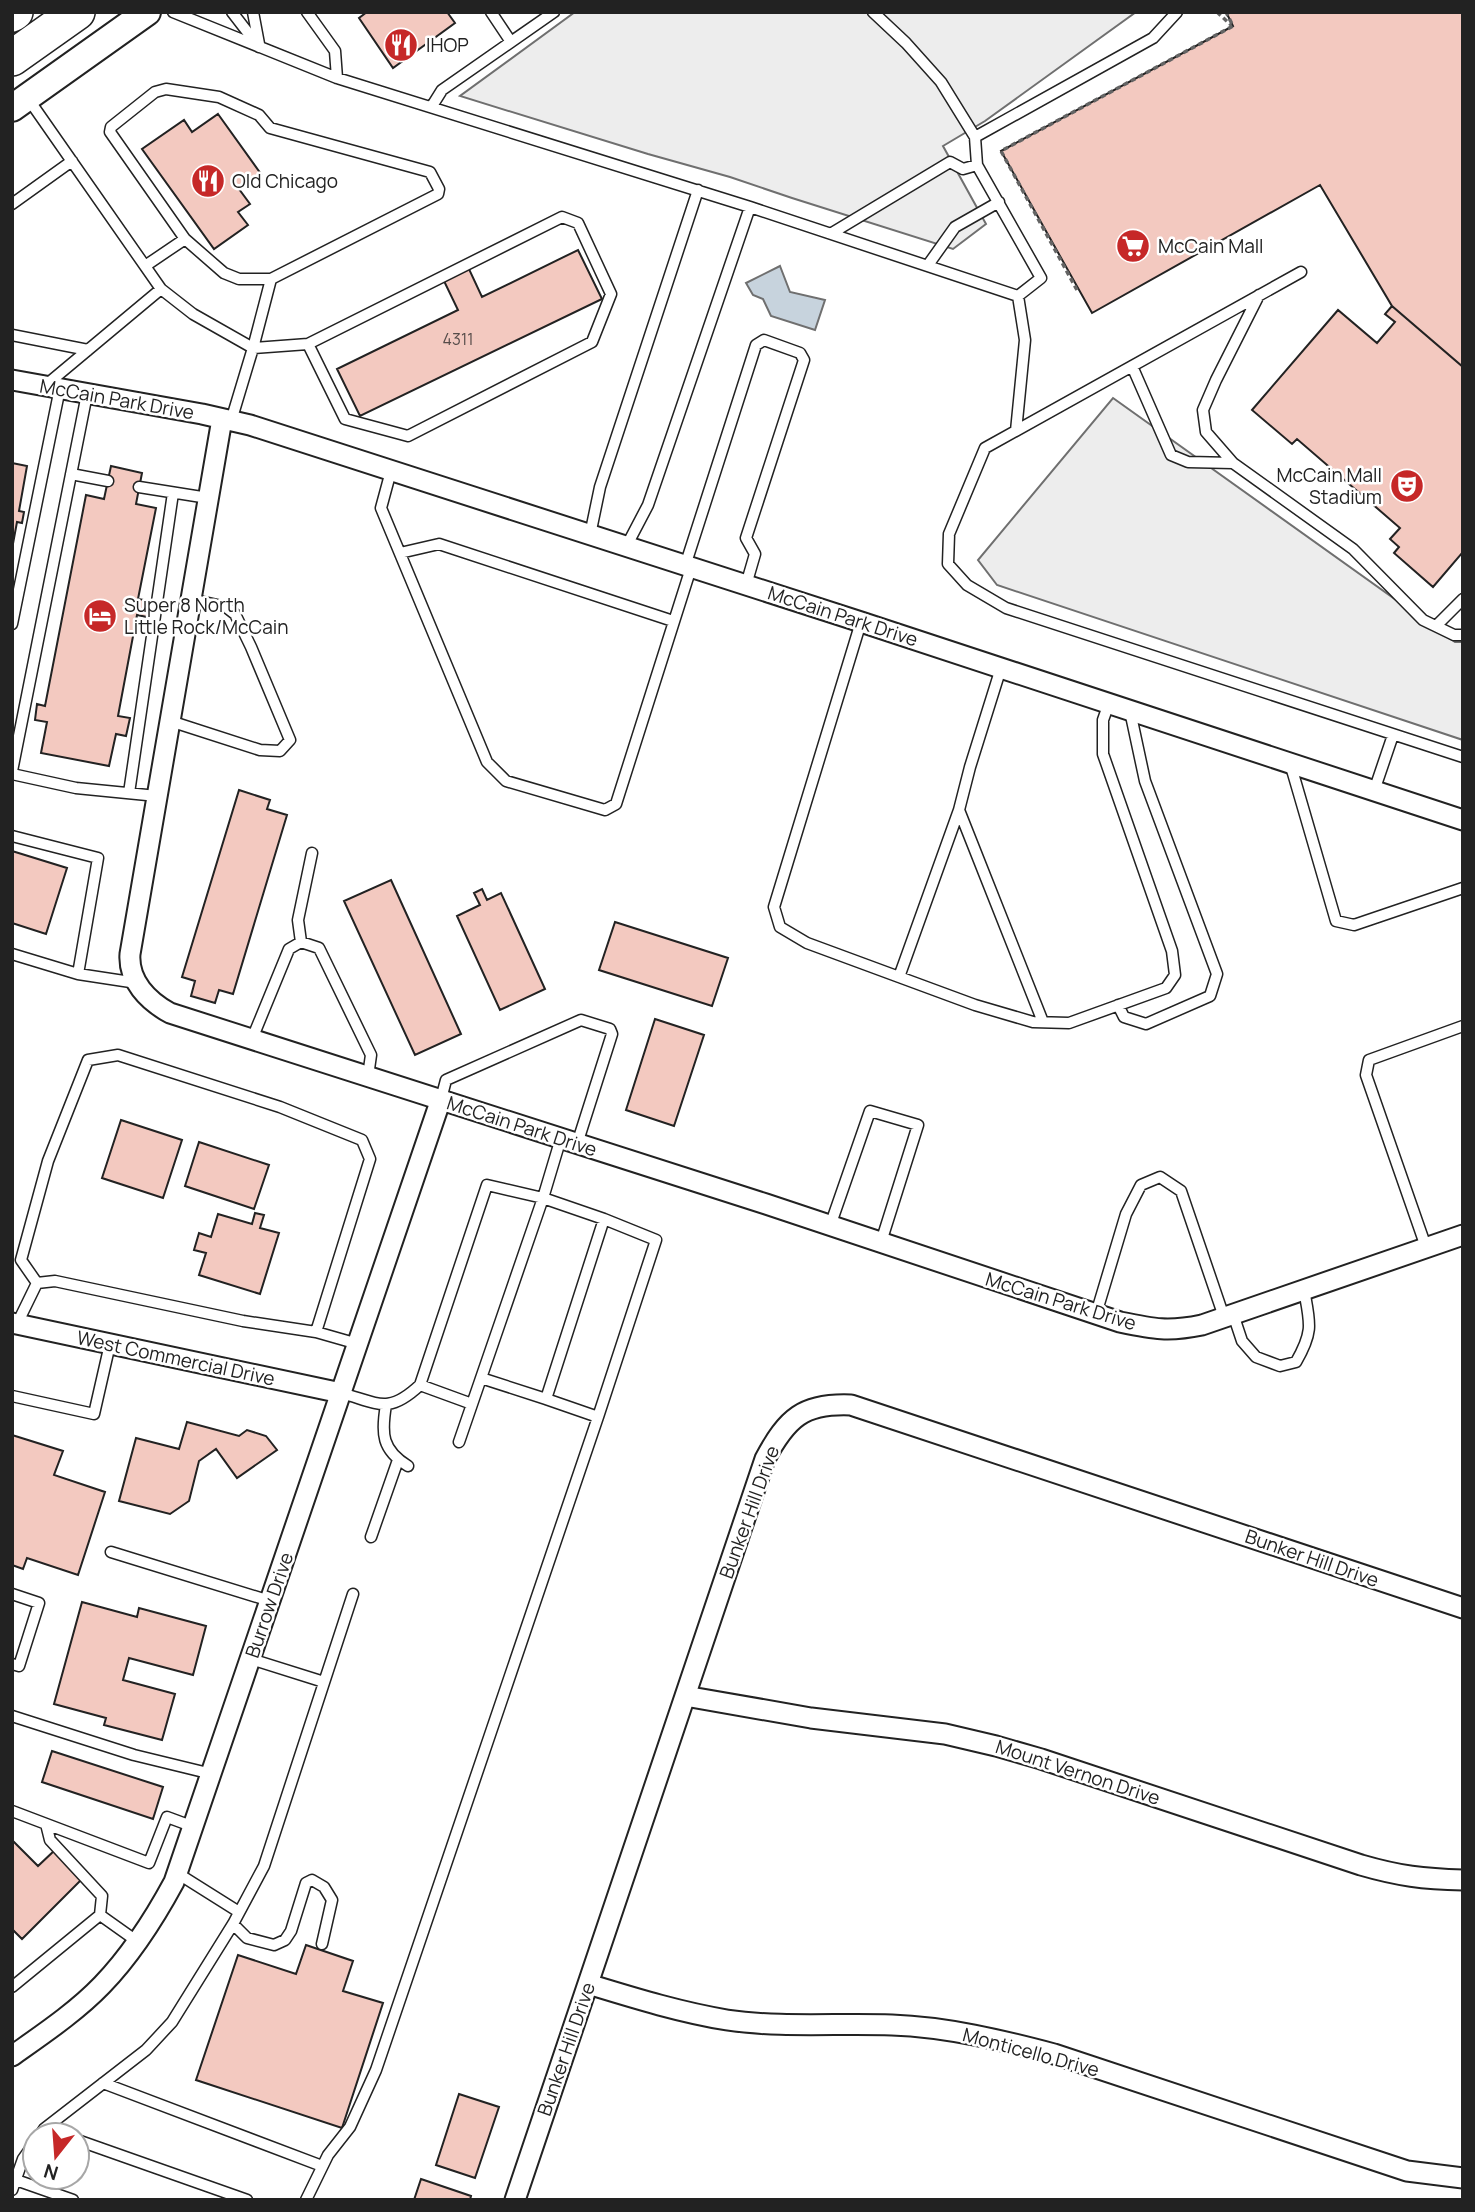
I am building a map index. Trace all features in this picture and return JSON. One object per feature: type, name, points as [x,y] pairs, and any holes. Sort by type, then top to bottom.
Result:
[{"type":"highway","points":[[12,58],[77,12]]},
{"type":"main road","points":[[20,102],[147,12]]},
{"type":"street","name":"McCain Park Drive","points":[[12,380],[226,420],[861,622],[1463,820]]},
{"type":"street","name":"McCain Park Drive","points":[[226,420],[208,498],[129,964],[137,984],[147,997],[170,1013],[881,1242],[1120,1322],[1157,1329],[1176,1330],[1202,1325],[1463,1234]]},
{"type":"street","name":"Burrow Drive","points":[[12,2056],[70,2014],[101,1986],[138,1942],[160,1908],[177,1873],[441,1099]]},
{"type":"street","name":"West Commercial Drive","points":[[15,1324],[341,1393]]},
{"type":"street","name":"Bunker Hill Drive","points":[[515,2200],[765,1459],[780,1431],[793,1419],[809,1410],[831,1405],[851,1405],[1463,1608]]},
{"type":"street","name":"Mount Vernon Drive","points":[[685,1696],[811,1718],[944,1734],[996,1746],[1362,1866],[1424,1880],[1463,1880]]},
{"type":"street","name":"Monticello Drive","points":[[588,1984],[653,2004],[729,2020],[895,2025],[950,2031],[1009,2042],[1054,2054],[1407,2171],[1463,2178]]},
{"type":"lane","points":[[173,12],[337,78],[698,190],[1018,296]]},
{"type":"lane","points":[[232,12],[259,47]]},
{"type":"lane","points":[[253,12],[259,47]]},
{"type":"lane","points":[[307,12],[335,51],[337,78]]},
{"type":"lane","points":[[491,12],[511,42]]},
{"type":"lane","points":[[432,106],[442,90],[554,12]]},
{"type":"lane","points":[[873,12],[941,82],[975,137],[977,164],[1041,278],[1018,296]]},
{"type":"lane","points":[[975,137],[1153,38],[1177,12]]},
{"type":"lane","points":[[166,89],[219,97],[259,115],[270,128],[430,172],[439,189],[438,194],[271,279],[239,279],[224,273],[185,239],[110,132],[111,127],[155,92],[166,89]]},
{"type":"lane","points":[[20,102],[72,161],[161,289],[193,314],[253,348],[309,344],[562,217],[578,223],[611,294],[592,342],[408,436],[345,419],[309,344]]},
{"type":"lane","points":[[12,204],[72,161]]},
{"type":"lane","points":[[832,233],[950,162],[963,169],[977,164]]},
{"type":"lane","points":[[590,535],[600,487],[698,190]]},
{"type":"lane","points":[[928,265],[955,227],[999,202]]},
{"type":"lane","points":[[626,547],[649,505],[750,207]]},
{"type":"lane","points":[[145,266],[185,239]]},
{"type":"lane","points":[[1301,272],[985,448],[950,534],[948,564],[967,585],[1006,608],[1463,757]]},
{"type":"lane","points":[[226,420],[253,348],[271,279]]},
{"type":"lane","points":[[12,624],[16,585],[52,387],[88,350],[161,289]]},
{"type":"lane","points":[[1259,295],[1203,410],[1206,432],[1233,463],[1353,549],[1423,620],[1454,635],[1463,635]]},
{"type":"lane","points":[[1016,431],[1025,340],[1018,296]]},
{"type":"lane","points":[[12,335],[88,350]]},
{"type":"lane","points":[[391,471],[381,509],[487,762],[506,781],[605,810],[616,804],[756,345],[764,340],[800,353],[804,360],[746,538],[755,554],[746,585]]},
{"type":"lane","points":[[1132,366],[1171,456],[1188,462],[1233,463]]},
{"type":"lane","points":[[87,394],[12,773],[76,788],[157,796]]},
{"type":"lane","points":[[71,474],[108,481]]},
{"type":"lane","points":[[139,486],[208,498]]},
{"type":"lane","points":[[129,793],[173,493]]},
{"type":"lane","points":[[400,553],[439,544],[674,621]]},
{"type":"lane","points":[[170,721],[260,750],[280,751],[290,740],[235,614],[226,607],[191,599]]},
{"type":"lane","points":[[1436,626],[1463,599]]},
{"type":"lane","points":[[861,622],[774,907],[780,927],[807,943],[975,1005],[1033,1022],[1069,1023],[1166,988],[1175,975],[1172,951],[1103,754],[1103,720],[1109,704]]},
{"type":"lane","points":[[899,977],[959,810],[1001,668]]},
{"type":"lane","points":[[1118,1005],[1124,1017],[1146,1024],[1210,996],[1217,974],[1145,781],[1130,711]]},
{"type":"lane","points":[[1374,791],[1393,736]]},
{"type":"lane","points":[[1290,763],[1336,921],[1354,925],[1463,888]]},
{"type":"lane","points":[[959,810],[1043,1022]]},
{"type":"lane","points":[[12,835],[97,858],[78,974]]},
{"type":"lane","points":[[301,942],[298,920],[312,853]]},
{"type":"lane","points":[[252,1039],[289,949],[301,942],[319,948],[371,1055],[368,1076]]},
{"type":"lane","points":[[12,954],[78,974],[137,984]]},
{"type":"lane","points":[[441,1099],[446,1080],[581,1020],[610,1029],[612,1034],[543,1198],[459,1442]]},
{"type":"lane","points":[[1426,1247],[1366,1076],[1369,1060],[1463,1026]]},
{"type":"lane","points":[[37,1283],[21,1260],[48,1161],[88,1060],[118,1055],[280,1107],[362,1140],[370,1159],[316,1332]]},
{"type":"lane","points":[[830,1226],[870,1111],[918,1125],[881,1242]]},
{"type":"lane","points":[[1096,1314],[1126,1214],[1141,1185],[1160,1177],[1181,1191],[1228,1316],[1242,1342],[1256,1357],[1280,1366],[1296,1362],[1305,1347],[1311,1327],[1304,1290]]},
{"type":"lane","points":[[306,2200],[328,2155],[350,2127],[376,2070],[656,1240],[543,1198],[487,1185],[419,1385],[404,1400],[386,1405],[341,1393]]},
{"type":"lane","points":[[546,1399],[604,1219]]},
{"type":"lane","points":[[37,1283],[55,1281],[243,1321],[316,1332],[358,1344]]},
{"type":"lane","points":[[15,1324],[37,1283]]},
{"type":"lane","points":[[12,1396],[94,1414],[110,1344]]},
{"type":"lane","points":[[481,1378],[598,1417]]},
{"type":"lane","points":[[419,1385],[472,1404]]},
{"type":"lane","points":[[386,1405],[382,1425],[385,1442],[391,1454],[408,1466]]},
{"type":"lane","points":[[371,1537],[398,1460]]},
{"type":"lane","points":[[111,1552],[270,1601]]},
{"type":"lane","points":[[12,1594],[39,1603],[19,1666],[12,1664]]},
{"type":"lane","points":[[56,2121],[146,2050],[173,2022],[233,1924],[264,1866],[353,1594]]},
{"type":"lane","points":[[251,1659],[324,1682]]},
{"type":"lane","points":[[12,1716],[134,1755],[212,1774]]},
{"type":"lane","points":[[12,1811],[149,1863],[167,1817],[194,1827]]},
{"type":"lane","points":[[12,1987],[100,1915],[102,1896],[50,1840],[46,1824]]},
{"type":"lane","points":[[177,1873],[239,1912]]},
{"type":"lane","points":[[233,1924],[247,1938],[274,1945],[285,1940],[306,1884],[312,1880],[324,1887],[332,1900],[322,1944]]},
{"type":"lane","points":[[100,1915],[138,1942]]},
{"type":"lane","points":[[103,2084],[322,2166]]},
{"type":"lane","points":[[91,2145],[247,2200]]},
{"type":"lane","points":[[12,2190],[21,2165]]},
{"type":"lane","points":[[16,2180],[73,2200]]},
{"type":"path","points":[[1217,12],[1233,26]]},
{"type":"path","points":[[1226,12],[1233,26]]},
{"type":"path","points":[[1077,290],[1001,151],[1233,26]]},
{"type":"shaded area","points":[[575,12],[1136,12],[985,121],[943,146],[986,224],[953,249],[730,177],[460,96]]},
{"type":"shaded area","points":[[780,266],[790,292],[825,300],[815,330],[771,316],[763,299],[753,295],[746,283]]},
{"type":"shaded area","points":[[1113,398],[1455,642],[1463,642],[1463,740],[997,585],[978,560]]},
{"type":"building","name":"IHOP","points":[[367,12],[447,12],[455,23],[393,68],[359,18]]},
{"type":"building","name":"McCain Mall","points":[[1226,12],[1463,12],[1463,367],[1392,306],[1320,185],[1092,313],[1001,151],[1233,26]]},
{"type":"building","name":"Old Chicago","points":[[218,114],[261,174],[239,189],[250,204],[238,212],[248,225],[214,249],[142,149],[184,120],[192,132]]},
{"type":"building","points":[[578,250],[602,299],[360,416],[337,369],[458,310],[444,281],[469,269],[482,297]]},
{"type":"building","name":"McCain Mall Stadium","points":[[1392,306],[1463,367],[1463,552],[1433,587],[1394,553],[1399,547],[1390,539],[1400,528],[1297,439],[1292,444],[1252,410],[1338,310],[1377,343],[1395,322],[1385,314]]},
{"type":"building","points":[[12,463],[27,466],[19,511],[24,512],[22,523],[17,522],[12,549]]},
{"type":"building","name":"Super 8 North Little Rock/McCain","points":[[111,466],[142,473],[136,504],[156,508],[138,599],[150,601],[147,617],[137,615],[118,716],[130,718],[126,736],[116,734],[109,766],[41,753],[47,722],[35,720],[37,704],[45,706],[86,495],[104,499]]},
{"type":"building","points":[[239,790],[270,800],[267,809],[287,815],[233,994],[219,990],[215,1003],[191,996],[195,981],[182,977]]},
{"type":"building","points":[[12,851],[67,868],[46,934],[12,923]]},
{"type":"building","points":[[391,880],[461,1034],[415,1055],[344,901]]},
{"type":"building","points":[[482,889],[487,900],[501,893],[545,989],[500,1010],[457,916],[480,905],[474,893]]},
{"type":"building","points":[[615,922],[728,958],[712,1006],[599,970]]},
{"type":"building","points":[[655,1019],[704,1035],[674,1126],[626,1110]]},
{"type":"building","points":[[121,1120],[182,1140],[163,1198],[102,1178]]},
{"type":"building","points":[[199,1142],[269,1165],[254,1209],[185,1186]]},
{"type":"building","points":[[255,1213],[264,1215],[260,1228],[279,1233],[260,1294],[199,1275],[206,1253],[194,1250],[199,1233],[211,1237],[218,1214],[252,1224]]},
{"type":"building","points":[[187,1422],[239,1436],[247,1430],[266,1436],[277,1450],[237,1478],[216,1449],[199,1461],[189,1501],[170,1514],[119,1501],[136,1438],[179,1449]]},
{"type":"building","points":[[12,1435],[63,1451],[54,1475],[105,1492],[78,1575],[27,1558],[23,1569],[12,1565]]},
{"type":"building","points":[[82,1602],[137,1617],[139,1608],[206,1626],[193,1675],[129,1658],[123,1680],[175,1694],[162,1740],[104,1725],[106,1718],[54,1704]]},
{"type":"building","points":[[52,1751],[163,1787],[153,1819],[42,1782]]},
{"type":"building","points":[[12,1840],[38,1866],[55,1850],[83,1878],[22,1939],[12,1929]]},
{"type":"building","points":[[306,1945],[353,1961],[343,1991],[383,2003],[342,2128],[196,2080],[238,1955],[296,1974]]},
{"type":"building","points":[[459,2094],[499,2107],[475,2178],[436,2165]]},
{"type":"building","points":[[421,2179],[471,2196],[470,2200],[414,2200]]},
{"type":"place","name":"IHOP","points":[[401,45]]},
{"type":"place","name":"Old Chicago","points":[[208,181]]},
{"type":"place","name":"McCain Mall","points":[[1133,246]]},
{"type":"place","name":"McCain Mall Stadium","points":[[1407,486]]},
{"type":"place","name":"Super 8 North Little Rock/McCain","points":[[100,616]]}]
